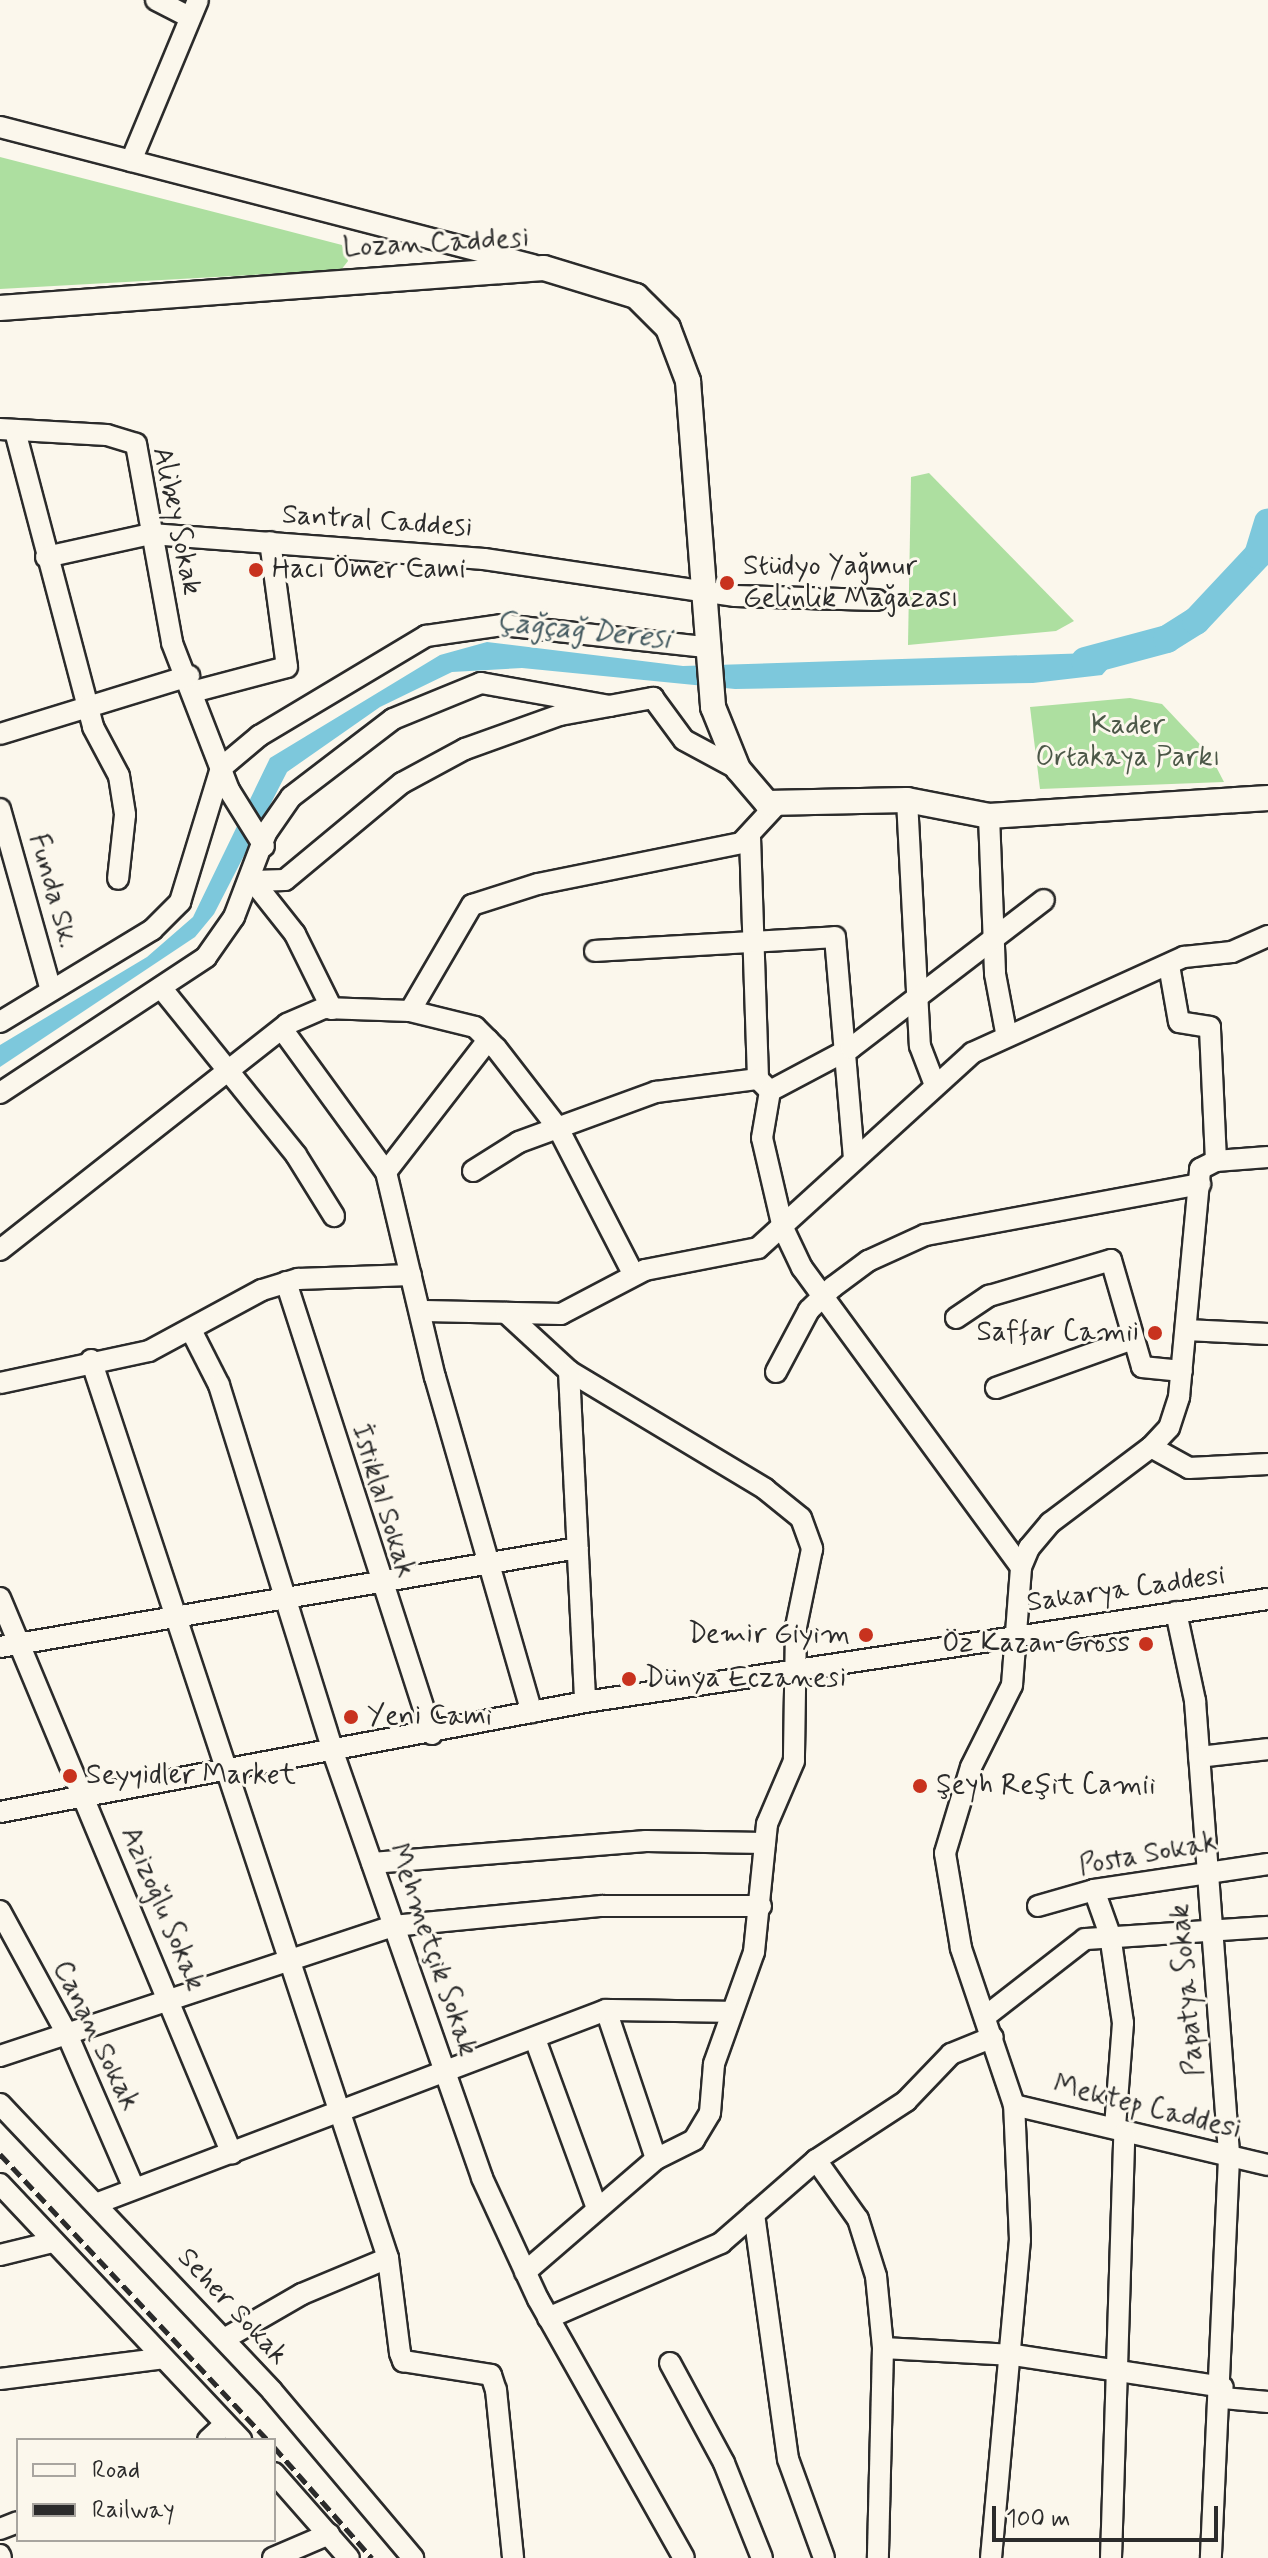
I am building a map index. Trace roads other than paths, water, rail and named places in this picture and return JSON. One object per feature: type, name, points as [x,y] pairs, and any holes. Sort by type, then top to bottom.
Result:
[{"type":"main road","name":"Lozan Caddesi","points":[[0,308],[544,268],[636,296],[668,328],[688,381],[706,653],[713,707],[738,769]]},
{"type":"main road","points":[[738,769],[767,803],[907,800],[989,816],[1268,798]]},
{"type":"street","points":[[131,161],[194,9],[156,0]]},
{"type":"street","points":[[0,127],[544,268]]},
{"type":"street","points":[[8,430],[89,711],[106,763],[119,776],[125,815],[118,879]]},
{"type":"street","name":"Alibey Sokak","points":[[8,430],[129,438],[172,643],[192,684],[229,790],[264,846]]},
{"type":"street","name":"Santral Caddesi","points":[[46,557],[151,534],[484,559],[702,593],[877,600]]},
{"type":"street","points":[[0,734],[192,684],[287,667],[270,542]]},
{"type":"street","points":[[0,1022],[50,987],[152,930],[180,902],[221,768],[259,736],[376,664],[457,627],[706,653]]},
{"type":"street","points":[[0,1093],[163,990],[206,957],[253,881],[264,846],[291,797],[393,719],[439,695],[497,684],[610,706]]},
{"type":"street","points":[[253,881],[285,880],[402,783],[465,749],[610,706],[653,698],[684,740],[738,769]]},
{"type":"street","points":[[907,800],[920,1046],[934,1083]]},
{"type":"street","points":[[410,1011],[472,905],[750,837],[778,803]]},
{"type":"street","name":"Funda Sk.","points":[[0,809],[50,987]]},
{"type":"street","points":[[989,816],[993,939],[1006,1032]]},
{"type":"street","points":[[750,837],[759,943],[764,1085],[762,1138],[783,1228],[822,1298],[1021,1567]]},
{"type":"street","points":[[253,881],[295,934],[332,1009]]},
{"type":"street","points":[[473,1171],[558,1128],[656,1092],[764,1085],[843,1051],[917,1001],[1044,900]]},
{"type":"street","points":[[425,1311],[561,1314],[634,1275],[758,1248],[783,1228],[934,1083],[1006,1032],[1169,965],[1268,936]]},
{"type":"street","points":[[595,951],[835,937],[854,1159]]},
{"type":"street","points":[[1169,965],[1179,1022],[1210,1027],[1216,1161]]},
{"type":"street","points":[[163,990],[231,1073],[334,1216]]},
{"type":"street","points":[[0,1250],[231,1073],[282,1029],[332,1009],[410,1011],[475,1027],[488,1040],[558,1128],[634,1275]]},
{"type":"street","points":[[282,1029],[386,1172],[411,1275],[425,1311],[435,1377],[532,1712]]},
{"type":"street","points":[[386,1172],[488,1040]]},
{"type":"street","points":[[991,2558],[1014,2355],[1020,2240],[1014,2105],[947,1894],[945,1853],[971,1767],[1012,1685],[1021,1567],[1050,1523],[1151,1447],[1169,1428],[1182,1371],[1200,1169],[1216,1161],[1268,1157]]},
{"type":"street","points":[[776,1372],[822,1298],[868,1261],[925,1235],[1200,1184]]},
{"type":"street","points":[[956,1318],[989,1296],[1111,1260],[1142,1367],[1182,1371]]},
{"type":"street","points":[[0,1383],[91,1360],[149,1351],[286,1282],[352,1272],[411,1275]]},
{"type":"street","name":"İstiklal Sokak","points":[[286,1282],[379,1583],[432,1734]]},
{"type":"street","points":[[506,1313],[569,1371],[801,1518],[812,1549],[796,1627],[794,1761],[775,1797],[765,1843],[754,1952],[729,2012],[710,2113],[694,2140],[656,2159],[596,2206],[559,2249],[525,2272]]},
{"type":"street","points":[[1186,1330],[1268,1334]]},
{"type":"street","name":"Mehmetçik Sokak","points":[[192,1332],[219,1385],[333,1752],[446,2076],[525,2272],[684,2558]]},
{"type":"street","points":[[996,1388],[1133,1339]]},
{"type":"street","points":[[91,1360],[292,1957],[338,2115],[388,2258],[403,2361],[491,2375],[513,2558]]},
{"type":"street","points":[[569,1371],[585,1702]]},
{"type":"street","points":[[1151,1447],[1189,1468],[1268,1464]]},
{"type":"street","points":[[10,1646],[285,1596],[491,1568],[578,1548]]},
{"type":"street","name":"Azizoğlu Sokak","points":[[0,1598],[10,1646],[82,1795],[173,2004],[232,2154]]},
{"type":"street","name":"Sakarya Caddesi","points":[[0,1812],[228,1768],[432,1734],[585,1702],[796,1673],[1018,1633],[1268,1599]]},
{"type":"street","name":"Papatya Sokak","points":[[1176,1612],[1199,1757],[1229,2158],[1223,2393],[1211,2558]]},
{"type":"street","points":[[1199,1757],[1268,1749]]},
{"type":"street","points":[[372,1863],[646,1841],[765,1843]]},
{"type":"street","name":"Posta Sokak","points":[[1038,1906],[1094,1890],[1268,1864]]},
{"type":"street","points":[[1094,1890],[1110,1935],[1123,2023],[1111,2558]]},
{"type":"street","points":[[0,2056],[173,2004],[292,1957],[393,1926],[586,1907],[761,1906]]},
{"type":"street","name":"Canan Sokak","points":[[0,1911],[67,2034],[134,2188]]},
{"type":"street","points":[[986,2016],[1085,1939],[1212,1925],[1268,1927]]},
{"type":"street","points":[[98,2203],[446,2076],[606,2010],[729,2012]]},
{"type":"street","points":[[606,2010],[656,2159]]},
{"type":"street","points":[[548,2318],[721,2243],[816,2160],[906,2101],[951,2054],[993,2037]]},
{"type":"street","points":[[535,2039],[596,2206]]},
{"type":"street","name":"Seher Sokak","points":[[0,2104],[98,2203],[224,2339],[413,2558]]},
{"type":"street","name":"Mektep Caddesi","points":[[1014,2105],[1268,2165]]},
{"type":"street","points":[[816,2160],[858,2219],[876,2276],[883,2348],[878,2558]]},
{"type":"street","points":[[0,2184],[159,2359],[239,2438]]},
{"type":"street","points":[[754,2214],[788,2459],[824,2558]]},
{"type":"street","points":[[0,2255],[53,2242]]},
{"type":"street","points":[[224,2339],[302,2294],[388,2258]]},
{"type":"street","points":[[883,2348],[1014,2355],[1114,2369],[1268,2402]]},
{"type":"street","points":[[0,2379],[159,2359]]},
{"type":"street","points":[[670,2363],[724,2463],[762,2558]]},
{"type":"street","points":[[210,2438],[225,2424]]},
{"type":"street","points":[[276,2475],[349,2558]]},
{"type":"street","points":[[273,2558],[329,2534]]},
{"type":"water","points":[[487,642],[683,666],[1122,652],[1102,675],[1033,683],[735,689],[522,668],[452,672],[380,707],[287,772],[214,914],[195,937],[0,1067],[0,1045],[147,957],[193,917],[270,758],[440,655]]},
{"type":"waterway","name":"Çağçağ Deresi","points":[[1085,661],[1167,639],[1196,621],[1258,555],[1268,523]]},
{"type":"railway","points":[[0,2154],[266,2438]]},
{"type":"railway","points":[[276,2449],[372,2558]]},
{"type":"place","name":"Hacı Ömer Cami","points":[[256,570]]},
{"type":"place","name":"Stüdyo Yağmur Gelinlik Mağazası","points":[[727,583]]},
{"type":"place","name":"Saffar Camii","points":[[1155,1333]]},
{"type":"place","name":"Demir Giyim","points":[[866,1635]]},
{"type":"place","name":"Öz Kazan Gross","points":[[1146,1644]]},
{"type":"place","name":"Dünya Eczanesi","points":[[629,1679]]},
{"type":"place","name":"Yeni Cami","points":[[351,1717]]},
{"type":"place","name":"Seyyidler Market","points":[[70,1776]]},
{"type":"place","name":"Şeyh Reşit Camii","points":[[920,1786]]},
{"type":"park label","name":"Kader Ortakaya Parkı","points":[[1128,742]]}]
